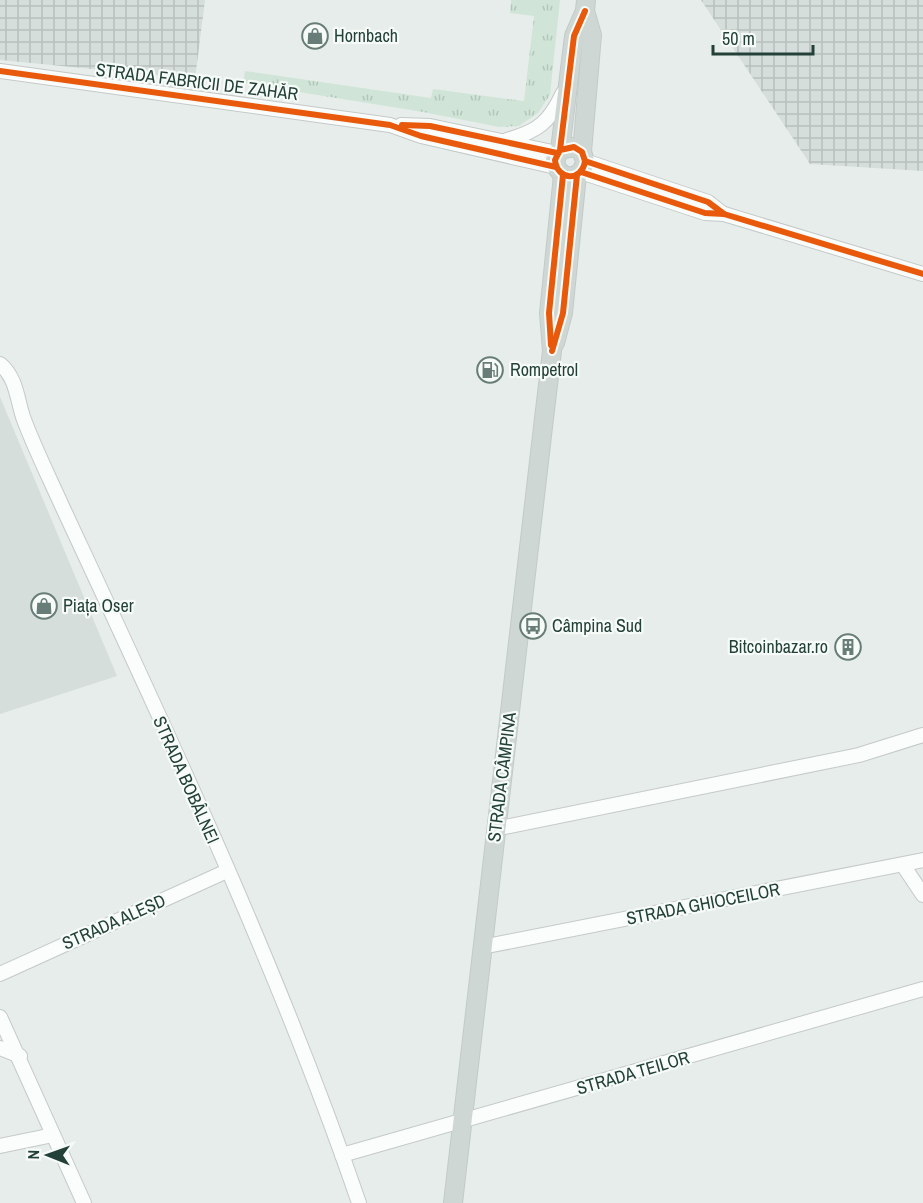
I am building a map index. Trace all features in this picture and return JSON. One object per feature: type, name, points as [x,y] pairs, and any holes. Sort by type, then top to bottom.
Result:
[{"type":"main road","points":[[570,163],[568,81],[574,36],[586,6]]},
{"type":"main road","points":[[570,163],[592,35],[586,6]]},
{"type":"main road","name":"STRADA CÂMPINA","points":[[453,1203],[552,351],[549,313],[570,163]]},
{"type":"street","name":"STRADA FABRICII DE ZAHĂR","points":[[0,71],[390,125],[430,126],[506,141],[705,213],[724,214],[923,274]]},
{"type":"street","points":[[506,141],[539,129],[556,108],[568,81]]},
{"type":"street","name":"STRADA FABRICII DE ZAHĂR","points":[[390,125],[421,136],[570,163]]},
{"type":"street","name":"STRADA BOBÂLNEI","points":[[0,364],[6,369],[15,386],[23,417],[61,504],[227,871],[287,1013],[359,1203]]},
{"type":"street","points":[[495,829],[859,755],[923,735]]},
{"type":"street","name":"STRADA GHIOCEILOR","points":[[482,947],[923,860]]},
{"type":"street","points":[[903,865],[923,895]]},
{"type":"street","name":"STRADA ALEȘD","points":[[0,974],[227,871]]},
{"type":"street","name":"STRADA TEILOR","points":[[342,1155],[923,989]]},
{"type":"street","points":[[0,1017],[20,1056],[84,1203]]},
{"type":"street","points":[[0,1048],[20,1056]]},
{"type":"street","points":[[0,1146],[53,1135]]},
{"type":"shaded area","points":[[0,0],[205,0],[195,79],[0,60]]},
{"type":"shaded area","points":[[701,0],[923,0],[923,171],[810,164]]},
{"type":"shaded area","name":"Piața Oser","points":[[0,397],[117,676],[0,714]]},
{"type":"green space","points":[[511,0],[560,0],[550,95],[538,113],[519,126],[499,127],[423,112],[243,83],[245,71],[431,98],[433,89],[524,101],[534,16],[510,13]]},
{"type":"cycle path","points":[[560,150],[574,147],[582,152],[585,161],[579,173],[565,175],[560,172],[555,160],[560,150],[574,36],[585,11]]},
{"type":"cycle path","points":[[0,71],[390,125],[421,136],[556,167]]},
{"type":"cycle path","points":[[402,125],[430,126],[557,153]]},
{"type":"cycle path","points":[[585,161],[708,202],[724,214]]},
{"type":"cycle path","points":[[581,172],[705,213],[724,214],[923,274]]},
{"type":"cycle path","points":[[551,345],[549,313],[563,175]]},
{"type":"cycle path","points":[[552,351],[563,313],[577,175]]},
{"type":"place","name":"Hornbach","points":[[315,36]]},
{"type":"place","name":"Rompetrol","points":[[490,370]]},
{"type":"place","name":"Piața Oser","points":[[44,606]]},
{"type":"place","name":"Câmpina Sud","points":[[533,626]]},
{"type":"place","name":"Bitcoinbazar.ro","points":[[848,647]]}]
